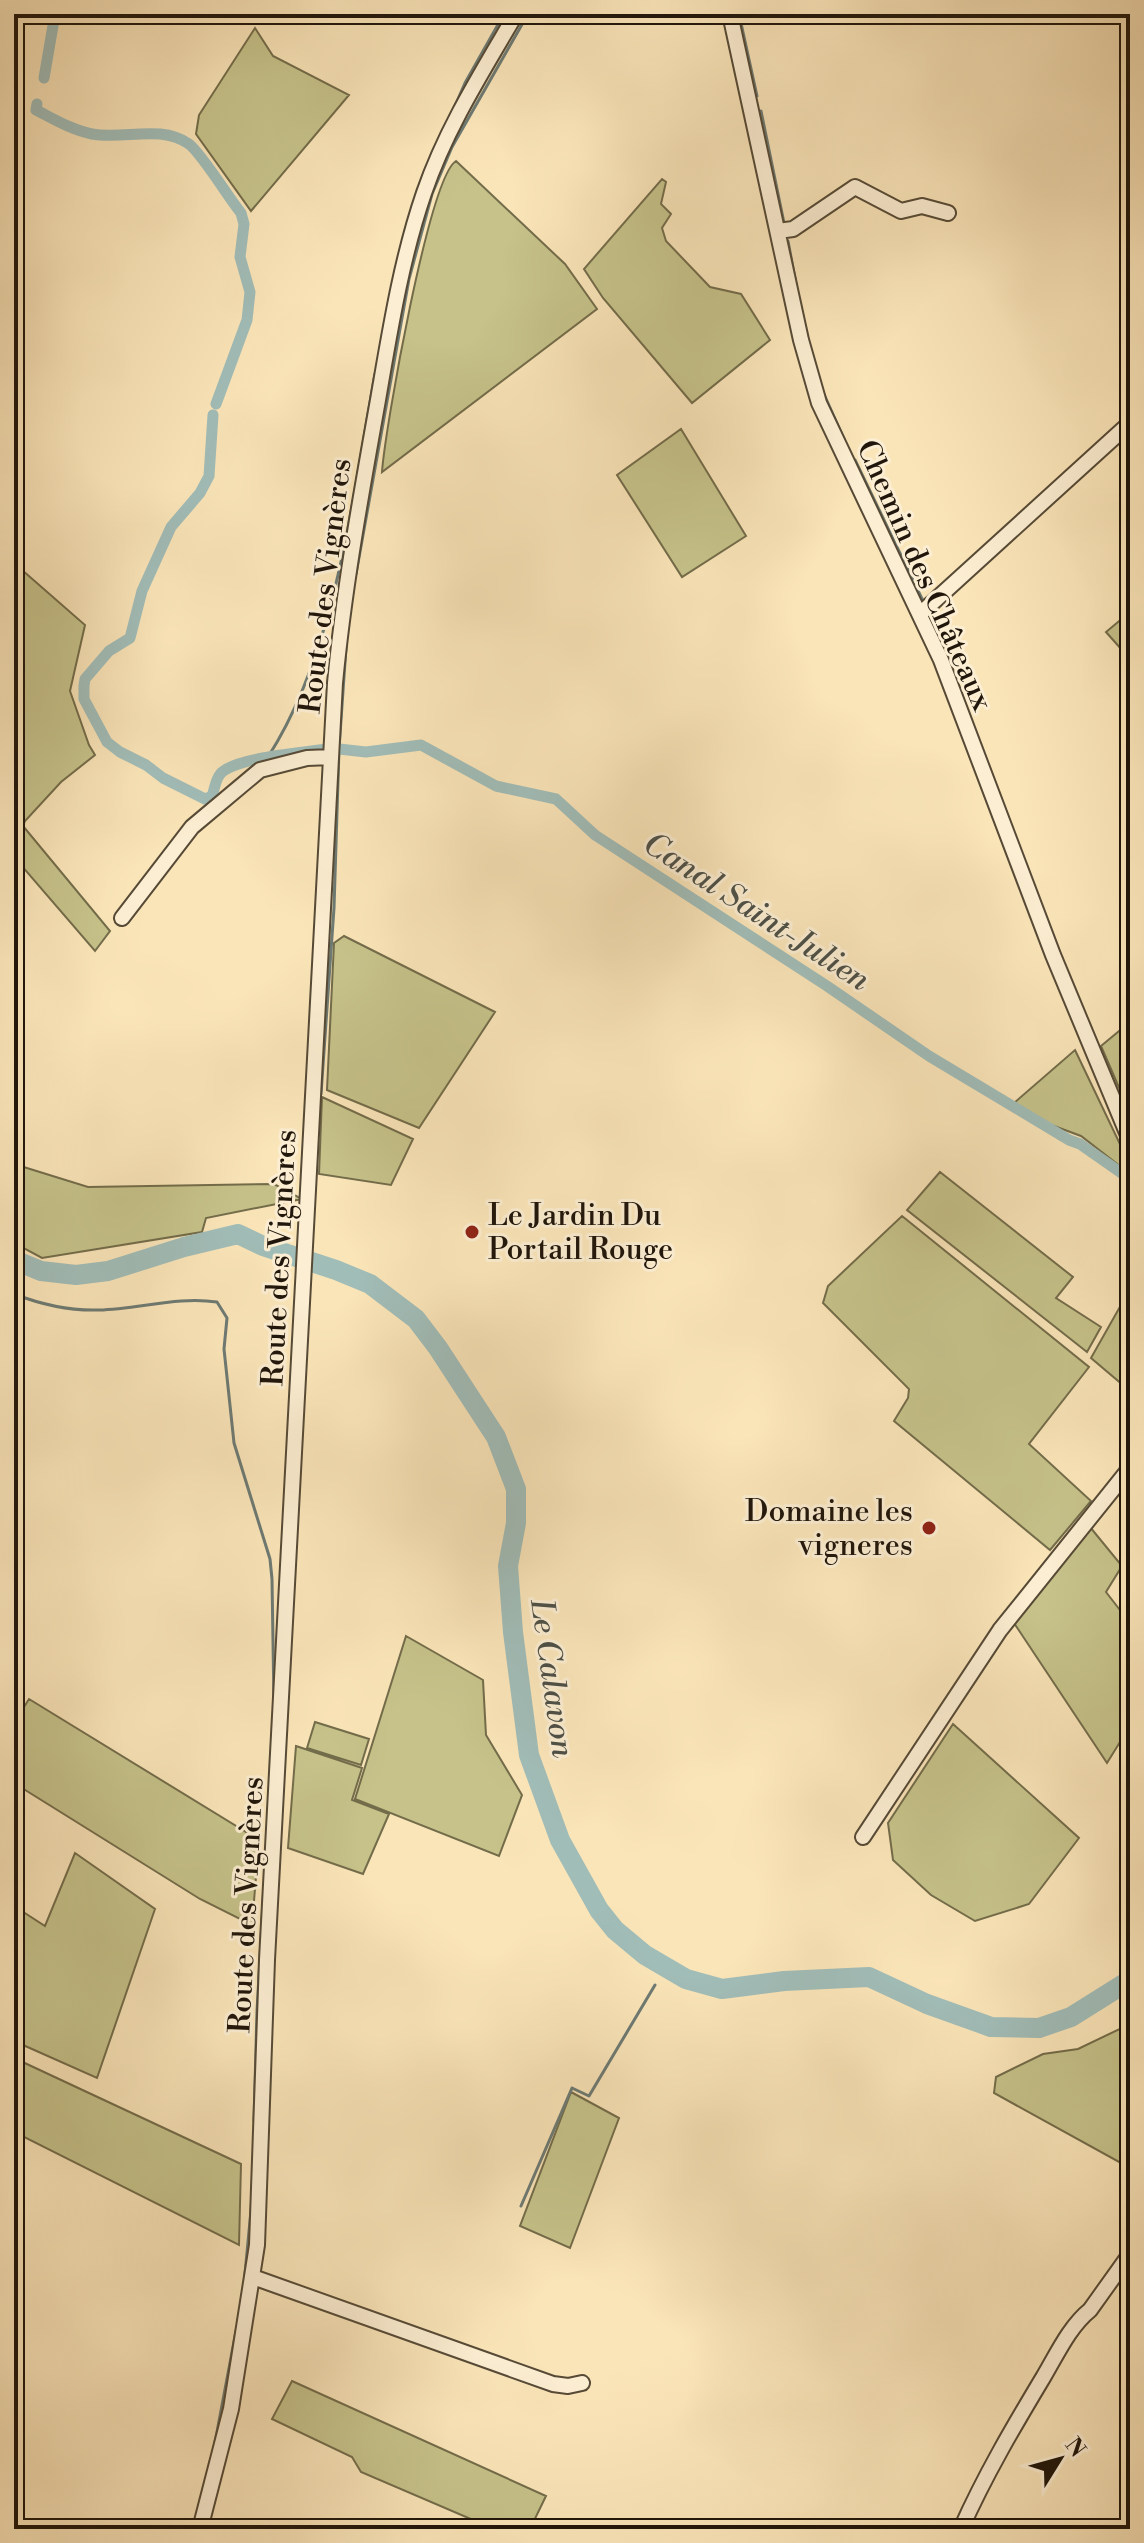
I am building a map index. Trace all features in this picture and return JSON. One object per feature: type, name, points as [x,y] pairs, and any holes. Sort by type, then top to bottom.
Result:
[{"type":"street","name":"Route des Vignères","points":[[200,2529],[231,2409],[253,2277],[259,2208],[267,1960],[331,751],[344,594],[402,268],[421,203],[439,154],[456,120],[516,14]]},
{"type":"street","name":"Chemin des Châteaux","points":[[730,14],[801,340],[819,403],[941,660],[1053,955],[1130,1140]]},
{"type":"street","points":[[778,231],[793,229],[855,187],[901,211],[922,206],[948,213]]},
{"type":"street","points":[[920,614],[1130,423]]},
{"type":"street","points":[[122,918],[192,827],[260,770],[331,751]]},
{"type":"street","points":[[863,1837],[1000,1630],[1130,1468]]},
{"type":"street","points":[[961,2529],[990,2467],[1053,2360],[1081,2317],[1090,2310],[1130,2254]]},
{"type":"street","points":[[253,2277],[553,2384],[568,2386],[582,2383]]},
{"type":"shaded area","points":[[255,28],[273,56],[349,95],[251,211],[196,134],[199,115]]},
{"type":"shaded area","points":[[456,161],[565,264],[597,309],[382,472],[400,359],[422,256],[445,177]]},
{"type":"shaded area","points":[[662,179],[666,182],[661,204],[671,214],[662,228],[666,241],[710,287],[741,294],[770,340],[692,403],[603,298],[584,269]]},
{"type":"shaded area","points":[[681,429],[746,536],[682,577],[617,475]]},
{"type":"shaded area","points":[[14,563],[85,625],[70,691],[95,755],[61,782],[23,826],[110,931],[95,951],[14,857]]},
{"type":"shaded area","points":[[1130,612],[1130,659],[1106,632]]},
{"type":"shaded area","points":[[344,936],[495,1012],[419,1128],[327,1090],[334,943]]},
{"type":"shaded area","points":[[1130,1022],[1130,1113],[1101,1046]]},
{"type":"shaded area","points":[[1075,1050],[1130,1165],[1125,1170],[1081,1136],[1046,1123],[1014,1103]]},
{"type":"shaded area","points":[[322,1097],[413,1139],[391,1185],[319,1174]]},
{"type":"shaded area","points":[[14,1164],[88,1187],[274,1184],[302,1199],[206,1218],[202,1232],[42,1258],[14,1243]]},
{"type":"shaded area","points":[[940,1172],[1073,1277],[1056,1298],[1101,1327],[1087,1352],[907,1210]]},
{"type":"shaded area","points":[[902,1216],[1089,1367],[1029,1444],[1091,1501],[1050,1550],[894,1421],[908,1398],[909,1389],[823,1303],[828,1286]]},
{"type":"shaded area","points":[[1130,1289],[1130,1391],[1091,1358]]},
{"type":"shaded area","points":[[1090,1527],[1122,1566],[1106,1592],[1130,1623],[1130,1726],[1107,1763],[1014,1623]]},
{"type":"shaded area","points":[[406,1636],[483,1680],[486,1735],[522,1795],[499,1856],[355,1799]]},
{"type":"shaded area","points":[[29,1699],[259,1840],[252,1925],[200,1899],[14,1783],[14,1723]]},
{"type":"shaded area","points":[[315,1722],[369,1739],[361,1765],[307,1748]]},
{"type":"shaded area","points":[[953,1724],[1079,1838],[1029,1904],[975,1921],[931,1895],[893,1860],[888,1823]]},
{"type":"shaded area","points":[[296,1746],[362,1768],[352,1800],[389,1814],[363,1874],[288,1848]]},
{"type":"shaded area","points":[[75,1853],[155,1909],[97,2078],[14,2041],[14,1906],[45,1926]]},
{"type":"shaded area","points":[[1130,2024],[1130,2168],[994,2093],[996,2077],[1043,2054],[1078,2049]]},
{"type":"shaded area","points":[[14,2058],[241,2164],[239,2245],[14,2132]]},
{"type":"shaded area","points":[[571,2092],[619,2118],[570,2248],[520,2226]]},
{"type":"shaded area","points":[[292,2381],[546,2496],[530,2529],[494,2529],[361,2472],[352,2457],[272,2419]]},
{"type":"waterway","name":"Canal Saint-Julien","points":[[44,78],[55,14]]},
{"type":"waterway","points":[[451,115],[465,83],[504,14]]},
{"type":"waterway","points":[[356,574],[409,279],[432,194],[452,147],[528,14]]},
{"type":"waterway","points":[[739,14],[757,96]]},
{"type":"waterway","name":"Canal Saint-Julien","points":[[37,104],[36,110],[92,134],[154,134],[178,138],[201,157],[241,213],[244,224],[240,257],[250,292],[247,320],[216,404]]},
{"type":"waterway","points":[[761,111],[784,223]]},
{"type":"waterway","points":[[788,241],[796,284]]},
{"type":"waterway","points":[[268,757],[311,669],[326,621],[339,572],[375,374]]},
{"type":"waterway","points":[[823,392],[844,439]]},
{"type":"waterway","name":"Canal Saint-Julien","points":[[213,415],[209,476],[200,493],[171,527],[142,591],[130,638],[109,651],[85,679],[84,699],[107,742],[163,778],[205,799],[212,796],[221,773],[241,763],[327,749]]},
{"type":"waterway","points":[[855,460],[924,603]]},
{"type":"waterway","points":[[930,615],[944,650]]},
{"type":"waterway","points":[[321,1094],[334,908],[339,749],[347,633]]},
{"type":"waterway","name":"Canal Saint-Julien","points":[[339,749],[366,752],[421,745],[496,786],[556,799],[595,835],[929,1056],[1080,1144],[1130,1179]]},
{"type":"waterway","points":[[1036,892],[1048,922]]},
{"type":"waterway","name":"Le Calavon","points":[[14,1260],[41,1271],[76,1275],[108,1271],[238,1234],[370,1284],[416,1319],[496,1437],[516,1489],[516,1523],[508,1566],[529,1755],[560,1840],[599,1910],[615,1930],[645,1955],[686,1979],[722,1989],[784,1981],[869,1977],[927,2004],[991,2027],[1039,2028],[1071,2017],[1130,1980]]},
{"type":"waterway","points":[[14,1294],[56,1306],[88,1310],[188,1301],[217,1302],[227,1318],[224,1349],[234,1443],[270,1559],[274,1705]]},
{"type":"waterway","points":[[254,2121],[264,1885]]},
{"type":"waterway","points":[[521,2206],[572,2088],[589,2096],[655,1985]]},
{"type":"waterway","points":[[244,2284],[252,2200]]},
{"type":"waterway","points":[[213,2453],[236,2331]]},
{"type":"place","name":"Le Jardin Du Portail Rouge","points":[[472,1232]]},
{"type":"place","name":"Domaine les vigneres","points":[[929,1528]]}]
